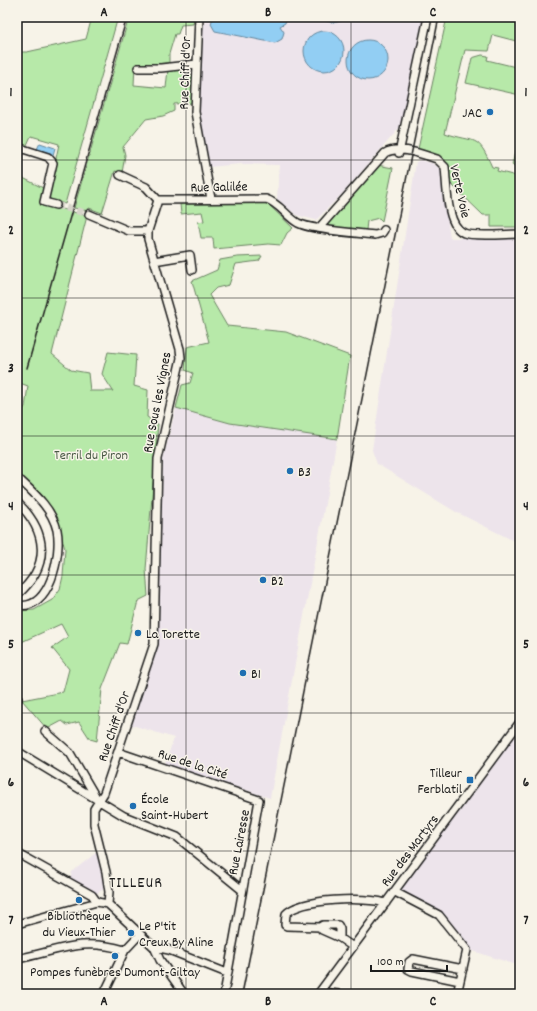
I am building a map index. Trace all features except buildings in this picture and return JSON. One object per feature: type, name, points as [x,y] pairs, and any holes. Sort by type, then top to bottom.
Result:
[{"type":"street","name":"Rue Chiff d'Or","points":[[199,17],[195,112],[211,199]]},
{"type":"street","points":[[319,228],[385,153],[393,150],[400,151],[428,17]]},
{"type":"street","points":[[138,68],[161,68],[197,64]]},
{"type":"street","points":[[17,147],[48,157],[53,163],[44,202],[56,205]]},
{"type":"street","name":"Verte Voie","points":[[400,151],[437,159],[444,167],[451,219],[456,228],[465,234],[520,234]]},
{"type":"street","points":[[120,175],[146,187],[158,200]]},
{"type":"street","name":"Rue Galilée","points":[[158,200],[266,199],[272,201],[298,223],[319,228],[375,235],[382,233],[384,230]]},
{"type":"street","name":"Rue Sous les Vignes","points":[[156,553],[158,459],[181,358],[180,349],[148,239],[148,231],[158,200]]},
{"type":"street","points":[[90,214],[129,231],[148,231]]},
{"type":"street","points":[[154,260],[190,255],[192,270]]},
{"type":"street","points":[[17,480],[21,481],[44,504],[57,528],[59,545],[58,559],[53,575],[41,598],[31,605],[17,605]]},
{"type":"street","points":[[17,502],[29,514],[37,528],[42,552],[33,578],[17,594]]},
{"type":"street","name":"Rue Chiff d'Or","points":[[108,904],[109,892],[94,824],[94,809],[104,793],[154,644],[156,553]]},
{"type":"street","name":"Rue des Martyrs","points":[[319,993],[520,722]]},
{"type":"street","points":[[45,731],[70,753],[98,801]]},
{"type":"street","points":[[17,751],[124,816],[177,837],[242,890]]},
{"type":"street","name":"Rue de la Cité","points":[[118,752],[259,800]]},
{"type":"street","name":"Rue Lairesse","points":[[224,994],[259,800]]},
{"type":"street","points":[[17,853],[92,895],[96,902]]},
{"type":"street","points":[[394,892],[439,915],[467,950],[457,994]]},
{"type":"street","points":[[340,938],[340,929],[338,925],[323,925],[320,927],[287,926],[285,925],[286,914],[292,908],[309,903],[339,900],[379,900],[386,903]]},
{"type":"street","points":[[17,924],[96,902],[108,904],[154,947],[160,960],[184,994]]},
{"type":"street","points":[[320,927],[332,936],[340,938],[353,947]]},
{"type":"street","points":[[104,994],[125,950],[140,934]]},
{"type":"street","points":[[17,959],[62,947],[80,944],[97,944],[125,950]]},
{"type":"street","points":[[154,947],[169,950],[227,973]]},
{"type":"street","points":[[460,981],[412,971],[408,968],[409,962],[413,959],[463,969]]},
{"type":"street","points":[[319,993],[338,994]]},
{"type":"shaded area","points":[[205,17],[426,17],[401,126],[344,192],[316,220],[296,215],[277,199],[279,165],[241,164],[208,167],[199,113],[202,36]]},
{"type":"shaded area","points":[[420,160],[432,163],[441,169],[450,238],[520,238],[520,544],[456,512],[377,464],[372,450],[416,162]]},
{"type":"shaded area","points":[[176,408],[230,423],[337,439],[270,798],[165,764],[174,738],[132,725],[155,653],[158,628],[163,459]]},
{"type":"shaded area","points":[[520,729],[520,966],[470,950],[439,912],[401,890]]},
{"type":"shaded area","points":[[97,852],[105,888],[96,894],[70,879],[72,872]]},
{"type":"green space","points":[[92,17],[118,17],[65,204],[52,200],[48,197],[59,144],[31,136],[26,147],[17,142],[17,52],[27,52],[86,39]]},
{"type":"green space","points":[[129,17],[194,17],[193,24],[181,25],[178,34],[175,34],[169,54],[169,63],[135,65],[134,85],[166,88],[168,69],[186,68],[187,74],[193,75],[192,103],[174,104],[174,111],[163,116],[146,119],[123,147],[125,155],[122,173],[115,171],[102,213],[89,208],[88,211],[74,208]]},
{"type":"green space","points":[[447,17],[520,17],[520,42],[493,35],[489,51],[465,50],[445,133],[475,141],[483,149],[492,167],[498,168],[497,171],[520,177],[520,227],[491,227],[491,215],[483,215],[449,182],[447,167],[443,160],[438,156],[418,149]]},
{"type":"green space","points":[[482,55],[488,56],[487,60],[520,68],[520,95],[466,83],[472,58]]},
{"type":"green space","points":[[515,152],[520,154],[520,166],[512,165]]},
{"type":"green space","points":[[377,165],[393,168],[382,221],[379,218],[367,221],[366,230],[323,226]]},
{"type":"green space","name":"Terril du Piron","points":[[17,175],[45,189],[41,203],[87,216],[52,354],[71,370],[88,373],[90,391],[113,391],[102,374],[108,352],[136,355],[134,386],[148,390],[147,417],[158,424],[146,569],[148,596],[138,601],[127,644],[120,643],[102,689],[97,741],[90,739],[79,722],[67,725],[62,721],[47,729],[22,700],[63,692],[69,669],[52,648],[68,637],[61,624],[17,644],[17,611],[34,610],[52,600],[60,589],[63,576],[65,549],[56,517],[42,495],[22,478],[17,468],[17,417],[25,407],[28,386],[17,382]]},
{"type":"green space","points":[[267,203],[293,228],[287,233],[281,245],[268,244],[214,249],[213,238],[201,238],[198,222],[204,221],[202,212],[181,214],[180,204]]},
{"type":"green space","points":[[262,256],[259,261],[236,264],[229,285],[216,288],[209,295],[227,326],[286,332],[350,356],[337,439],[230,423],[176,408],[182,385],[190,383],[193,373],[185,370],[187,347],[209,342],[192,281],[217,270],[220,260],[237,257]]},
{"type":"water","points":[[213,17],[287,17],[285,23],[280,26],[284,32],[282,39],[275,43],[215,31],[211,24]]},
{"type":"water","points":[[320,17],[348,17],[341,21],[330,22]]},
{"type":"water","points":[[324,31],[332,33],[338,37],[342,43],[344,51],[342,59],[338,65],[332,69],[324,71],[316,69],[310,65],[306,59],[304,51],[306,43],[310,37],[316,33]]},
{"type":"water","points":[[368,40],[376,42],[382,46],[386,52],[388,60],[386,68],[382,74],[376,78],[368,80],[360,78],[354,74],[350,68],[348,60],[350,52],[354,46],[360,42]]},
{"type":"water","points":[[40,143],[55,148],[53,155],[37,149]]},
{"type":"tunnel","points":[[56,205],[89,214]]},
{"type":"railway","points":[[27,368],[127,17]]},
{"type":"railway","points":[[242,994],[439,17]]},
{"type":"place","name":"JAC","points":[[490,112]]},
{"type":"place","name":"B3","points":[[290,471]]},
{"type":"place","name":"B2","points":[[263,580]]},
{"type":"place","name":"La Torette","points":[[138,633]]},
{"type":"place","name":"B1","points":[[243,673]]},
{"type":"place","name":"Tilleur Ferblatil","points":[[470,780]]},
{"type":"place","name":"École Saint-Hubert","points":[[133,806]]},
{"type":"place","name":"Bibliothèque du Vieux-Thier","points":[[79,900]]},
{"type":"place","name":"Le P'tit Creux By Aline","points":[[131,933]]},
{"type":"place","name":"Pompes funèbres Dumont-Giltay","points":[[115,956]]},
{"type":"district","name":"TILLEUR","points":[[136,881]]}]
